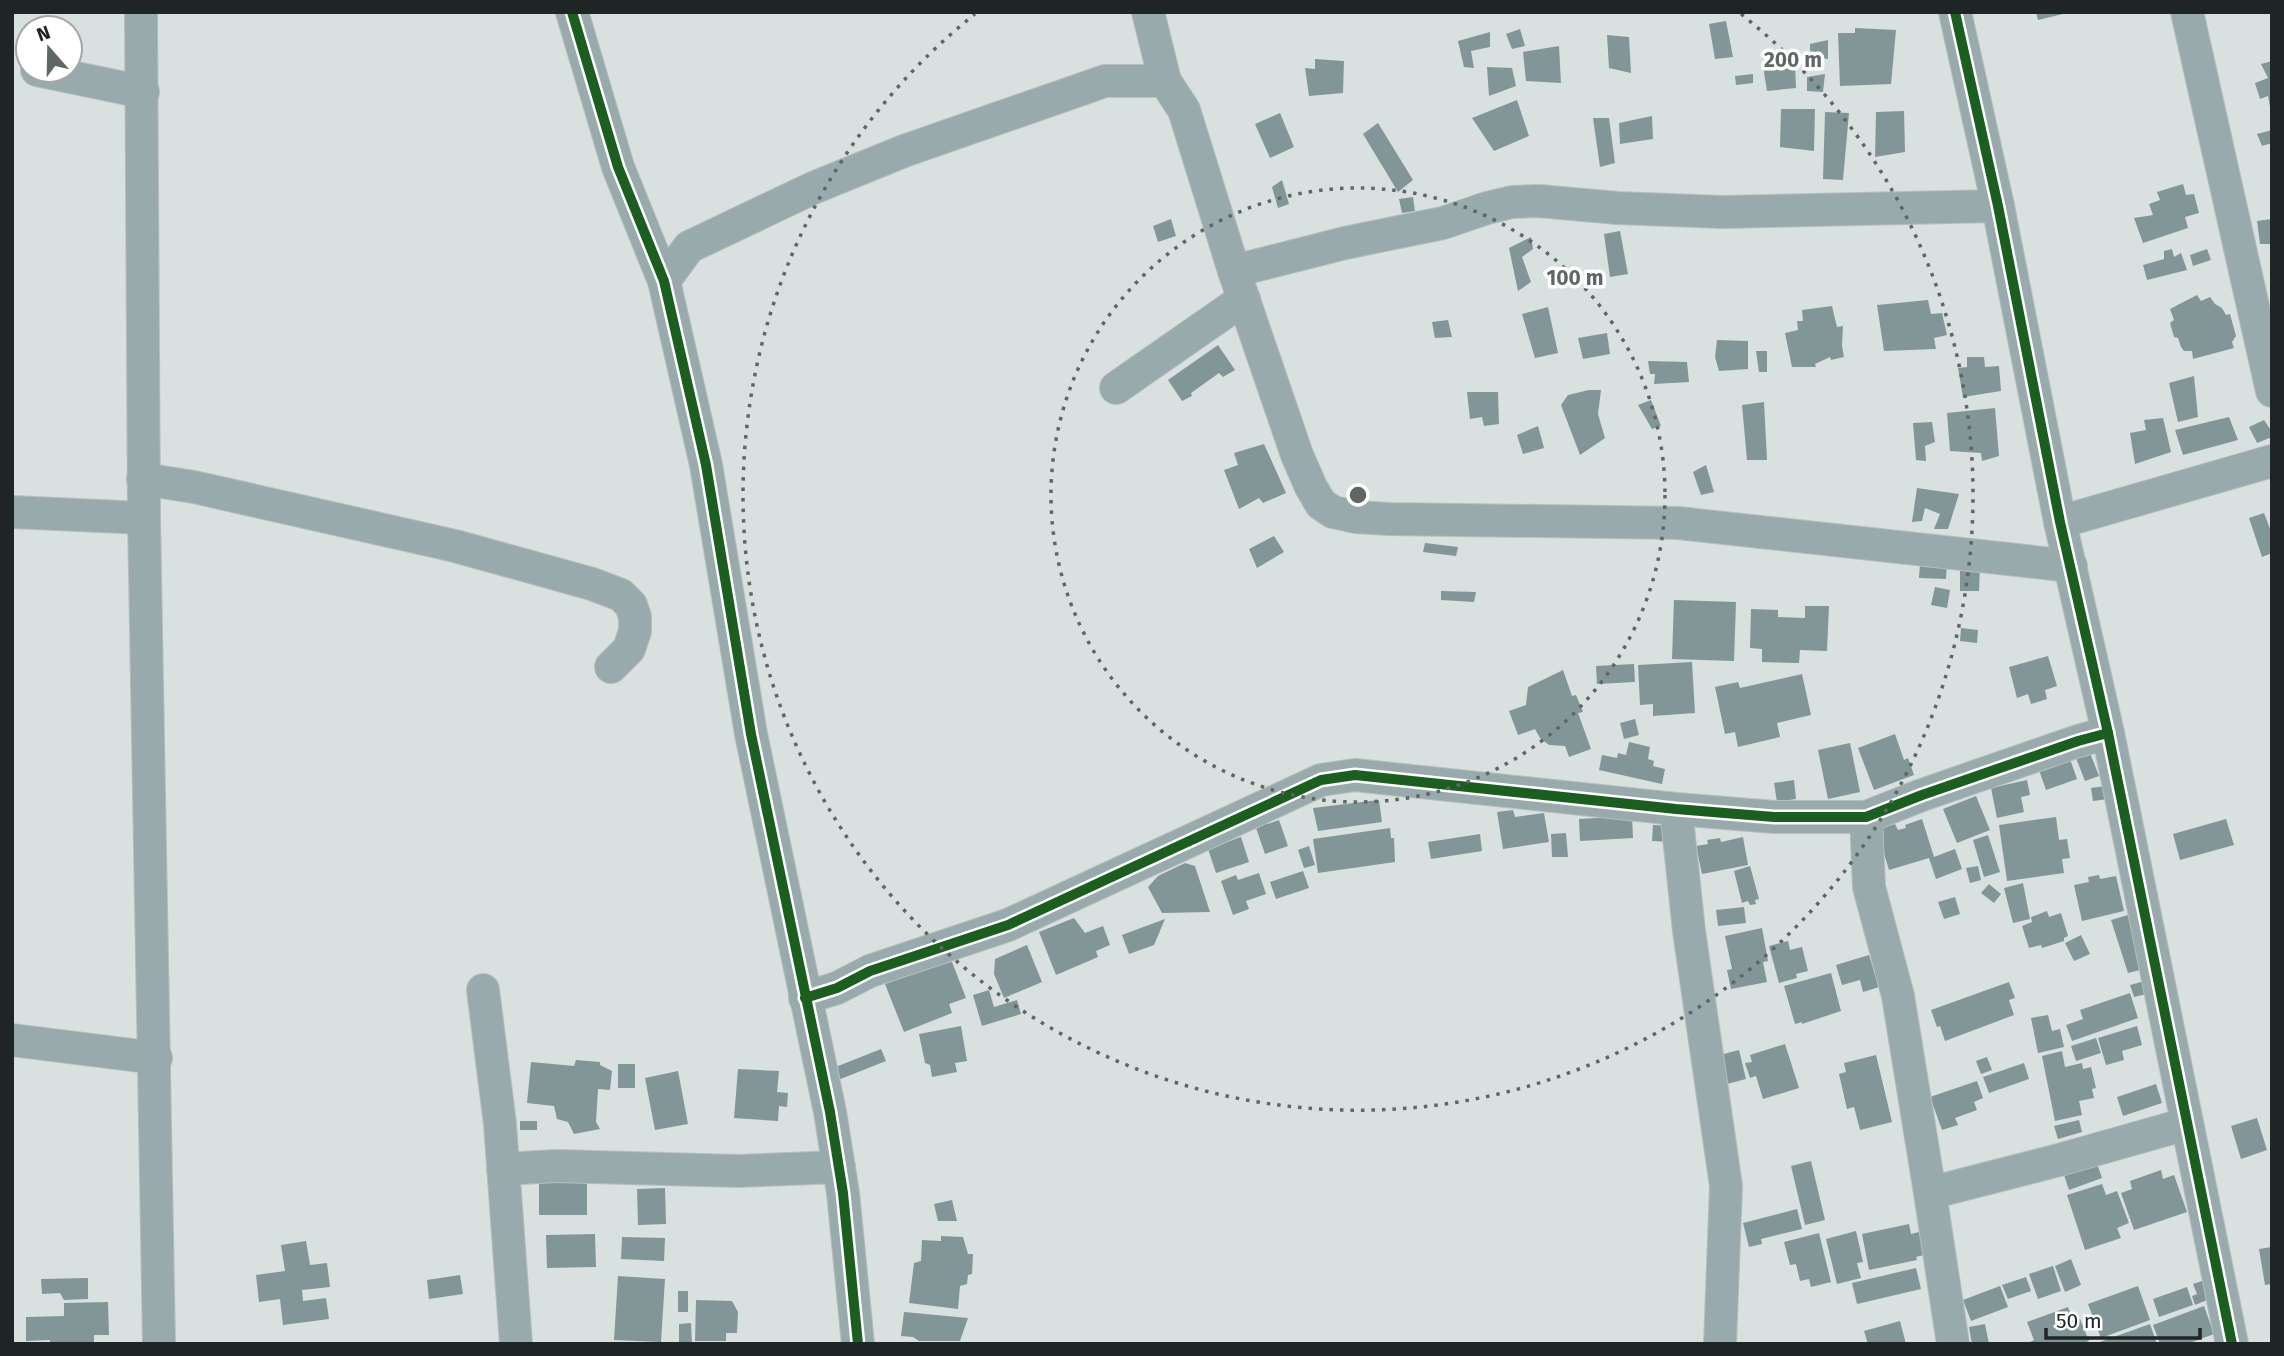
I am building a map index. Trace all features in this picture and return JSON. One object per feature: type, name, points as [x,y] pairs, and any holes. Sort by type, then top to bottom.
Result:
[{"type":"street","points":[[141,12],[144,518],[156,1058],[159,1344]]},
{"type":"street","points":[[572,12],[618,167],[664,281],[706,465],[751,734],[830,1112],[839,1167],[858,1344]]},
{"type":"street","points":[[1148,12],[1164,81],[1184,110],[1239,285],[1301,466],[1321,504],[1333,512],[1356,517],[1390,519],[1678,523],[2071,566]]},
{"type":"street","points":[[1955,12],[1998,205],[2060,522],[2108,733],[2232,1344]]},
{"type":"street","points":[[2188,12],[2272,391]]},
{"type":"street","points":[[664,281],[689,247],[813,188],[904,151],[1105,81],[1156,45]]},
{"type":"street","points":[[84,80],[143,92]]},
{"type":"street","points":[[1105,81],[1164,81]]},
{"type":"street","points":[[1115,388],[1239,285],[1345,243],[1443,223],[1512,202],[1539,201],[1617,208],[1722,212],[1998,205]]},
{"type":"street","points":[[647,236],[689,247]]},
{"type":"street","points":[[2060,522],[2272,461]]},
{"type":"street","points":[[144,479],[194,487],[455,546],[592,584],[621,595],[631,605],[635,617],[635,631],[629,649],[611,667]]},
{"type":"street","points":[[12,512],[144,518]]},
{"type":"street","points":[[805,998],[837,988],[870,971],[1007,925],[1321,780],[1354,775],[1676,809],[1774,817],[1866,817],[1922,795],[2108,733]]},
{"type":"street","points":[[1676,809],[1689,931],[1726,1186],[1720,1344]]},
{"type":"street","points":[[1866,817],[1868,887],[1898,996],[1953,1344]]},
{"type":"street","points":[[483,990],[503,1169],[516,1344]]},
{"type":"street","points":[[12,1040],[156,1058]]},
{"type":"street","points":[[1930,1193],[2186,1124]]},
{"type":"street","points":[[503,1169],[556,1166],[738,1171],[839,1167]]},
{"type":"building","points":[[2036,12],[2067,12],[2067,13],[2038,20]]},
{"type":"building","points":[[1726,21],[1733,57],[1715,59],[1709,24]]},
{"type":"building","points":[[1855,28],[1896,30],[1891,84],[1840,86],[1838,33],[1855,33]]},
{"type":"building","points":[[1520,29],[1525,46],[1512,49],[1506,34]]},
{"type":"building","points":[[1490,32],[1490,47],[1471,51],[1474,68],[1464,67],[1458,41]]},
{"type":"building","points":[[1607,35],[1629,37],[1631,73],[1609,68]]},
{"type":"building","points":[[1828,40],[1828,59],[1810,57],[1810,44]]},
{"type":"building","points":[[1559,46],[1561,83],[1526,81],[1523,52]]},
{"type":"building","points":[[1315,59],[1344,61],[1343,93],[1309,96],[1305,68],[1315,69]]},
{"type":"building","points":[[2272,61],[2270,107],[2268,96],[2260,99],[2255,83],[2268,78],[2261,64]]},
{"type":"building","points":[[1795,62],[1796,88],[1767,91],[1763,66]]},
{"type":"building","points":[[1487,67],[1512,68],[1516,86],[1489,96]]},
{"type":"building","points":[[1753,74],[1753,83],[1736,85],[1735,76]]},
{"type":"building","points":[[1825,74],[1823,92],[1807,91],[1807,77]]},
{"type":"building","points":[[1517,100],[1529,136],[1494,151],[1472,118]]},
{"type":"building","points":[[1781,109],[1815,109],[1814,151],[1780,147]]},
{"type":"building","points":[[1904,111],[1905,152],[1875,157],[1876,112]]},
{"type":"building","points":[[1825,112],[1849,113],[1843,180],[1823,179]]},
{"type":"building","points":[[1280,113],[1294,147],[1270,158],[1255,124]]},
{"type":"building","points":[[1652,116],[1653,139],[1620,144],[1619,123]]},
{"type":"building","points":[[1593,118],[1609,118],[1615,163],[1600,167]]},
{"type":"building","points":[[1378,123],[1413,180],[1398,192],[1363,134]]},
{"type":"building","points":[[2272,130],[2272,143],[2262,146],[2257,134]]},
{"type":"building","points":[[1282,180],[1289,204],[1278,208],[1272,187]]},
{"type":"building","points":[[2183,184],[2186,195],[2194,194],[2199,213],[2185,217],[2188,228],[2143,243],[2134,218],[2153,215],[2149,204],[2160,200],[2157,192]]},
{"type":"building","points":[[1413,197],[1415,211],[1402,213],[1399,199]]},
{"type":"building","points":[[1171,219],[1176,236],[1158,242],[1153,226]]},
{"type":"building","points":[[2272,219],[2272,244],[2260,244],[2257,221]]},
{"type":"building","points":[[1620,231],[1628,274],[1610,277],[1604,234]]},
{"type":"building","points":[[1531,237],[1533,249],[1522,257],[1531,282],[1518,291],[1509,248]]},
{"type":"building","points":[[2172,249],[2174,257],[2181,253],[2187,270],[2147,280],[2143,265],[2164,259],[2164,251]]},
{"type":"building","points":[[2207,249],[2211,260],[2193,266],[2190,255]]},
{"type":"building","points":[[2197,295],[2201,301],[2210,297],[2226,315],[2230,314],[2236,336],[2232,342],[2234,348],[2193,359],[2192,351],[2184,351],[2178,338],[2174,337],[2170,323],[2174,320],[2170,309]]},
{"type":"building","points":[[1928,300],[1931,314],[1942,313],[1947,335],[1934,338],[1936,349],[1884,351],[1877,305]]},
{"type":"building","points":[[1832,306],[1837,327],[1843,326],[1844,357],[1831,360],[1830,357],[1815,364],[1816,367],[1792,367],[1785,333],[1798,330],[1797,321],[1803,321],[1802,310]]},
{"type":"building","points":[[1548,307],[1558,353],[1535,358],[1522,314]]},
{"type":"building","points":[[1448,320],[1452,337],[1435,338],[1432,322]]},
{"type":"building","points":[[1607,333],[1610,354],[1583,359],[1578,338]]},
{"type":"building","points":[[1717,340],[1748,341],[1748,369],[1719,371],[1715,357]]},
{"type":"building","points":[[1218,345],[1235,370],[1223,377],[1219,373],[1182,401],[1168,380]]},
{"type":"building","points":[[1756,351],[1767,351],[1767,372],[1759,372]]},
{"type":"building","points":[[1967,357],[1984,357],[1985,367],[1999,366],[2001,391],[1963,397],[1958,368],[1967,367]]},
{"type":"building","points":[[1648,361],[1687,362],[1689,382],[1654,384],[1655,374],[1650,374]]},
{"type":"building","points":[[2194,376],[2198,417],[2178,422],[2169,383]]},
{"type":"building","points":[[1601,390],[1598,414],[1605,438],[1580,455],[1561,405],[1568,395]]},
{"type":"building","points":[[1467,392],[1498,392],[1499,424],[1484,426],[1482,417],[1470,419]]},
{"type":"building","points":[[1651,400],[1661,426],[1652,429],[1638,405]]},
{"type":"building","points":[[1764,402],[1767,460],[1747,460],[1742,405]]},
{"type":"building","points":[[1995,408],[1999,456],[1982,461],[1981,453],[1950,451],[1947,413]]},
{"type":"building","points":[[2229,417],[2238,440],[2183,455],[2175,430]]},
{"type":"building","points":[[2163,418],[2171,452],[2135,464],[2130,433],[2146,430],[2144,420]]},
{"type":"building","points":[[2264,420],[2272,432],[2272,437],[2257,443],[2249,427]]},
{"type":"building","points":[[1932,422],[1935,442],[1925,446],[1926,461],[1916,460],[1913,423]]},
{"type":"building","points":[[1538,426],[1544,448],[1523,454],[1517,435]]},
{"type":"building","points":[[1264,444],[1286,493],[1263,503],[1259,498],[1239,509],[1224,470],[1238,465],[1234,453]]},
{"type":"building","points":[[1706,465],[1714,492],[1701,495],[1693,472]]},
{"type":"building","points":[[1917,488],[1959,494],[1948,529],[1934,529],[1940,514],[1925,508],[1922,521],[1912,522]]},
{"type":"building","points":[[2264,513],[2272,534],[2272,553],[2262,557],[2249,518]]},
{"type":"building","points":[[1274,536],[1284,552],[1257,568],[1249,549]]},
{"type":"building","points":[[1425,543],[1458,547],[1456,556],[1423,552]]},
{"type":"building","points":[[1920,563],[1947,564],[1946,579],[1919,578]]},
{"type":"building","points":[[1960,566],[1980,566],[1979,591],[1960,591]]},
{"type":"building","points":[[1935,587],[1950,590],[1947,608],[1931,605]]},
{"type":"building","points":[[1441,591],[1476,592],[1474,602],[1441,600]]},
{"type":"building","points":[[1674,600],[1736,602],[1734,661],[1672,659]]},
{"type":"building","points":[[1805,606],[1829,606],[1827,651],[1800,650],[1799,663],[1762,662],[1762,649],[1750,648],[1751,609],[1778,610],[1778,617],[1805,618]]},
{"type":"building","points":[[1961,628],[1978,630],[1977,643],[1960,641]]},
{"type":"building","points":[[2048,656],[2057,686],[2045,690],[2047,699],[2031,704],[2028,694],[2017,698],[2009,667]]},
{"type":"building","points":[[1692,662],[1695,713],[1653,716],[1653,704],[1640,705],[1638,665]]},
{"type":"building","points":[[1634,664],[1635,682],[1597,684],[1596,666]]},
{"type":"building","points":[[1563,670],[1572,696],[1576,695],[1583,712],[1578,713],[1591,749],[1569,757],[1565,746],[1549,745],[1540,738],[1535,729],[1518,735],[1509,711],[1526,705],[1528,687]]},
{"type":"building","points":[[1802,674],[1811,715],[1777,723],[1780,737],[1738,747],[1735,732],[1725,734],[1715,687],[1738,682],[1740,688]]},
{"type":"building","points":[[1635,719],[1639,735],[1624,739],[1620,723]]},
{"type":"building","points":[[1895,734],[1904,760],[1908,758],[1914,775],[1874,790],[1858,748]]},
{"type":"building","points":[[1629,742],[1650,747],[1648,759],[1654,761],[1653,766],[1665,769],[1662,784],[1599,770],[1602,755],[1617,758],[1618,753],[1626,755]]},
{"type":"building","points":[[1850,743],[1860,792],[1828,799],[1818,750]]},
{"type":"building","points":[[2090,753],[2099,776],[2085,781],[2076,758]]},
{"type":"building","points":[[2070,759],[2077,779],[2046,790],[2039,770]]},
{"type":"building","points":[[1794,780],[1796,799],[1777,802],[1774,783]]},
{"type":"building","points":[[2027,780],[2030,795],[2021,797],[2024,812],[1997,818],[1991,788]]},
{"type":"building","points":[[2106,786],[2108,799],[2093,801],[2091,788]]},
{"type":"building","points":[[1976,796],[1990,830],[1957,843],[1943,809]]},
{"type":"building","points":[[1379,800],[1382,822],[1318,831],[1313,808]]},
{"type":"building","points":[[1513,810],[1515,817],[1544,813],[1549,842],[1503,849],[1497,812]]},
{"type":"building","points":[[1265,815],[1268,824],[1279,820],[1288,846],[1265,854],[1253,819]]},
{"type":"building","points":[[1632,816],[1633,838],[1580,841],[1579,819]]},
{"type":"building","points":[[2056,817],[2059,840],[2067,839],[2070,858],[2062,859],[2064,873],[2007,881],[1999,825]]},
{"type":"building","points":[[1922,819],[1934,857],[1955,849],[1962,869],[1936,879],[1929,858],[1889,870],[1877,830],[1895,824],[1898,830]]},
{"type":"building","points":[[2226,819],[2234,845],[2180,860],[2173,834]]},
{"type":"building","points":[[1653,825],[1673,826],[1672,842],[1652,841]]},
{"type":"building","points":[[1390,828],[1391,838],[1394,838],[1395,862],[1318,873],[1313,839]]},
{"type":"building","points":[[1566,833],[1568,857],[1552,857],[1551,834]]},
{"type":"building","points":[[1480,834],[1482,851],[1431,859],[1428,842]]},
{"type":"building","points":[[1988,835],[2000,872],[1984,877],[1973,840]]},
{"type":"building","points":[[1241,837],[1249,862],[1216,873],[1208,849]]},
{"type":"building","points":[[1743,837],[1748,865],[1702,874],[1696,846],[1708,844],[1707,840],[1720,838],[1721,842]]},
{"type":"building","points":[[1309,846],[1315,865],[1304,868],[1298,850]]},
{"type":"building","points":[[1185,863],[1195,866],[1210,912],[1162,913],[1148,887],[1158,876]]},
{"type":"building","points":[[1750,866],[1759,899],[1755,900],[1756,904],[1750,905],[1748,901],[1742,903],[1734,871]]},
{"type":"building","points":[[1978,866],[1981,880],[1970,883],[1966,868]]},
{"type":"building","points":[[1303,871],[1309,888],[1276,899],[1270,882]]},
{"type":"building","points":[[1259,873],[1266,894],[1246,901],[1249,909],[1233,915],[1221,881],[1236,875],[1238,880]]},
{"type":"building","points":[[2099,875],[2100,879],[2116,876],[2124,911],[2082,921],[2074,885],[2089,882],[2088,877]]},
{"type":"building","points":[[2023,883],[2030,919],[2013,923],[2004,888]]},
{"type":"building","points":[[1989,884],[2001,894],[1994,903],[1981,893]]},
{"type":"building","points":[[1955,897],[1960,914],[1944,919],[1938,902]]},
{"type":"building","points":[[1744,907],[1746,923],[1718,926],[1716,910]]},
{"type":"building","points":[[2047,911],[2049,917],[2061,913],[2068,936],[2064,941],[2042,948],[2041,945],[2029,948],[2022,926],[2032,922],[2031,917]]},
{"type":"building","points":[[2128,915],[2144,969],[2128,973],[2111,920]]},
{"type":"building","points":[[1074,918],[1085,933],[1103,926],[1110,945],[1096,951],[1098,957],[1056,975],[1039,932]]},
{"type":"building","points":[[1165,919],[1154,945],[1129,954],[1122,935]]},
{"type":"building","points":[[1762,928],[1768,961],[1763,962],[1767,982],[1731,989],[1727,970],[1732,969],[1725,936]]},
{"type":"building","points":[[2081,935],[2090,954],[2074,961],[2065,943]]},
{"type":"building","points":[[1788,941],[1790,950],[1802,947],[1808,971],[1796,974],[1797,978],[1779,983],[1769,946]]},
{"type":"building","points":[[1027,945],[1042,982],[1004,998],[994,974],[995,959]]},
{"type":"building","points":[[1869,955],[1879,987],[1863,992],[1860,980],[1842,985],[1836,965]]},
{"type":"building","points":[[952,962],[966,998],[949,1004],[952,1013],[904,1032],[885,984],[937,964]]},
{"type":"building","points":[[1831,973],[1841,1011],[1795,1024],[1784,986]]},
{"type":"building","points":[[2148,980],[2151,993],[2134,997],[2130,985]]},
{"type":"building","points":[[2009,982],[2015,998],[2009,1000],[2014,1015],[1945,1041],[1931,1010]]},
{"type":"building","points":[[989,990],[994,1007],[1017,1000],[1021,1014],[982,1026],[973,995]]},
{"type":"building","points":[[2130,993],[2138,1018],[2072,1041],[2066,1025],[2083,1019],[2080,1010]]},
{"type":"building","points":[[2048,1015],[2052,1031],[2060,1029],[2064,1047],[2038,1053],[2031,1018]]},
{"type":"building","points":[[961,1026],[967,1061],[955,1063],[957,1072],[932,1077],[930,1065],[925,1063],[919,1034]]},
{"type":"building","points":[[2137,1026],[2142,1045],[2122,1051],[2124,1060],[2106,1065],[2098,1038]]},
{"type":"building","points":[[2096,1038],[2101,1053],[2076,1061],[2071,1046]]},
{"type":"building","points":[[1785,1044],[1799,1088],[1763,1099],[1756,1076],[1750,1078],[1745,1063],[1752,1062],[1750,1055]]},
{"type":"building","points":[[881,1049],[886,1061],[838,1080],[833,1068]]},
{"type":"building","points":[[1739,1050],[1746,1079],[1727,1084],[1720,1055]]},
{"type":"building","points":[[2062,1051],[2065,1067],[2082,1063],[2083,1069],[2091,1067],[2096,1088],[2092,1089],[2094,1098],[2079,1101],[2082,1115],[2055,1121],[2042,1056]]},
{"type":"building","points":[[1876,1055],[1892,1122],[1860,1130],[1854,1107],[1847,1109],[1839,1074],[1846,1072],[1844,1063]]},
{"type":"building","points":[[1987,1057],[1992,1070],[1981,1074],[1976,1061]]},
{"type":"building","points":[[576,1060],[600,1062],[600,1065],[612,1071],[610,1090],[598,1089],[596,1122],[600,1129],[574,1134],[568,1122],[557,1119],[554,1106],[527,1103],[531,1062],[574,1066]]},
{"type":"building","points":[[2024,1063],[2029,1079],[1989,1093],[1983,1077]]},
{"type":"building","points":[[618,1064],[635,1064],[635,1088],[618,1088]]},
{"type":"building","points":[[738,1069],[779,1071],[777,1092],[788,1093],[787,1107],[779,1106],[778,1121],[734,1118]]},
{"type":"building","points":[[678,1071],[688,1124],[655,1130],[645,1078]]},
{"type":"building","points":[[1977,1081],[1983,1098],[1974,1102],[1977,1110],[1955,1118],[1958,1125],[1942,1130],[1930,1097]]},
{"type":"building","points":[[2156,1084],[2162,1103],[2123,1116],[2117,1097]]},
{"type":"building","points":[[2257,1118],[2267,1150],[2241,1159],[2231,1126]]},
{"type":"building","points":[[2079,1120],[2082,1132],[2058,1139],[2054,1126]]},
{"type":"building","points":[[520,1121],[537,1121],[537,1130],[520,1130]]},
{"type":"building","points":[[2095,1158],[2102,1178],[2069,1190],[2062,1169]]},
{"type":"building","points":[[1811,1161],[1825,1220],[1805,1225],[1791,1166]]},
{"type":"building","points":[[2161,1170],[2163,1179],[2174,1175],[2187,1212],[2134,1230],[2121,1193],[2132,1189],[2130,1181]]},
{"type":"building","points":[[539,1183],[587,1183],[587,1215],[539,1215]]},
{"type":"building","points":[[2102,1184],[2106,1195],[2117,1191],[2129,1223],[2117,1228],[2121,1238],[2085,1250],[2067,1195]]},
{"type":"building","points":[[665,1188],[666,1224],[638,1225],[637,1189]]},
{"type":"building","points":[[952,1200],[957,1221],[938,1221],[934,1204]]},
{"type":"building","points":[[1797,1209],[1802,1229],[1761,1239],[1762,1244],[1749,1247],[1743,1223]]},
{"type":"building","points":[[1909,1224],[1911,1234],[1919,1232],[1924,1255],[1916,1257],[1917,1260],[1869,1270],[1862,1234]]},
{"type":"building","points":[[1856,1231],[1863,1262],[1857,1263],[1861,1278],[1837,1284],[1826,1239]]},
{"type":"building","points":[[1819,1233],[1831,1282],[1811,1287],[1809,1279],[1800,1281],[1796,1264],[1790,1265],[1784,1242]]},
{"type":"building","points":[[595,1234],[596,1267],[547,1268],[546,1235]]},
{"type":"building","points":[[941,1236],[963,1237],[968,1254],[973,1254],[972,1274],[968,1275],[967,1284],[960,1286],[958,1309],[909,1303],[914,1263],[921,1261],[922,1240],[941,1241]]},
{"type":"building","points":[[622,1237],[665,1238],[664,1261],[621,1259]]},
{"type":"building","points":[[306,1241],[310,1265],[327,1263],[330,1287],[302,1290],[303,1301],[326,1298],[329,1319],[283,1325],[280,1299],[259,1302],[256,1275],[285,1271],[281,1245]]},
{"type":"building","points":[[2272,1247],[2272,1284],[2265,1285],[2259,1249]]},
{"type":"building","points":[[2071,1259],[2081,1285],[2065,1292],[2055,1266]]},
{"type":"building","points":[[2053,1266],[2061,1291],[2038,1299],[2029,1274]]},
{"type":"building","points":[[1916,1268],[1921,1289],[1857,1304],[1852,1283]]},
{"type":"building","points":[[460,1275],[463,1294],[429,1299],[427,1280]]},
{"type":"building","points":[[618,1276],[665,1279],[661,1342],[614,1340]]},
{"type":"building","points":[[2026,1277],[2031,1291],[2008,1299],[2002,1285]]},
{"type":"building","points":[[88,1278],[88,1299],[64,1300],[60,1293],[42,1294],[41,1279]]},
{"type":"building","points":[[2205,1280],[2212,1298],[2195,1305],[2192,1296],[2197,1294],[2193,1284]]},
{"type":"building","points":[[2000,1286],[2008,1307],[1971,1321],[1963,1300]]},
{"type":"building","points":[[2138,1286],[2150,1320],[2101,1338],[2088,1304]]},
{"type":"building","points":[[2187,1287],[2193,1305],[2159,1317],[2153,1299]]},
{"type":"building","points":[[678,1291],[688,1291],[688,1312],[678,1312]]},
{"type":"building","points":[[696,1300],[732,1301],[738,1312],[737,1333],[726,1333],[726,1341],[695,1341]]},
{"type":"building","points":[[108,1302],[109,1335],[94,1335],[94,1344],[26,1341],[26,1317],[64,1316],[64,1303]]},
{"type":"building","points":[[2204,1306],[2214,1334],[2187,1344],[2160,1344],[2153,1325]]},
{"type":"building","points":[[2068,1307],[2073,1321],[2080,1319],[2089,1341],[2082,1344],[2031,1344],[2034,1340],[2027,1322]]},
{"type":"building","points":[[904,1312],[968,1318],[960,1341],[919,1341],[913,1337],[901,1336]]},
{"type":"building","points":[[1900,1321],[1906,1344],[1868,1344],[1864,1331]]},
{"type":"building","points":[[691,1323],[692,1344],[679,1344],[679,1324]]},
{"type":"building","points":[[1985,1324],[1989,1344],[1972,1344],[1969,1327]]},
{"type":"building","points":[[2150,1324],[2157,1344],[2097,1344],[2097,1343]]},
{"type":"cycle path","points":[[572,12],[618,167],[664,281],[706,465],[751,734],[830,1112],[843,1193],[858,1344]]},
{"type":"cycle path","points":[[1955,12],[1998,206],[2060,522],[2108,733],[2232,1344]]},
{"type":"cycle path","points":[[805,998],[837,988],[870,971],[1008,925],[1321,780],[1355,775],[1676,809],[1774,817],[1866,817],[1922,795],[2108,733]]}]
